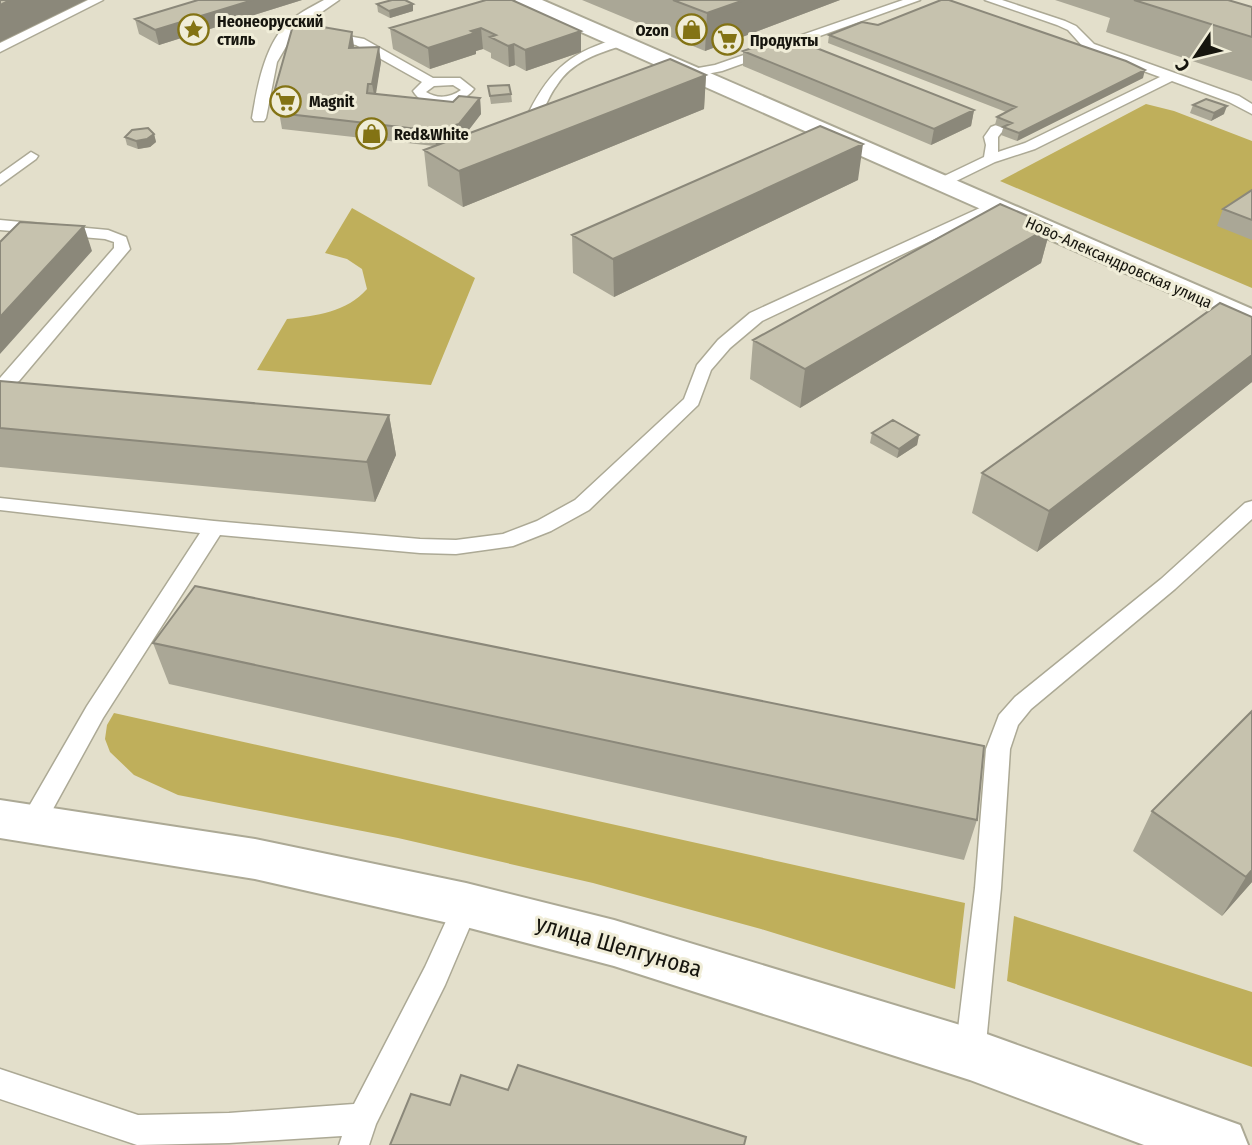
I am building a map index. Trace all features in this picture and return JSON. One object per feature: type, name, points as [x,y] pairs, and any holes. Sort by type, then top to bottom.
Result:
[{"type":"street","name":"Ново-Александровская улица","points":[[525,0],[620,42],[677,76],[941,183],[1252,320]]},
{"type":"street","name":"улица Шелгунова","points":[[16,821],[256,859],[467,905],[614,943],[970,1054],[1220,1145]]},
{"type":"lane","points":[[0,48],[97,0]]},
{"type":"lane","points":[[259,118],[262,91],[278,43],[303,16],[333,0]]},
{"type":"lane","points":[[677,76],[718,68],[914,0]]},
{"type":"lane","points":[[990,0],[1061,23],[1072,28],[1090,47],[1234,99],[1252,110]]},
{"type":"lane","points":[[289,29],[360,42],[432,82]]},
{"type":"lane","points":[[536,112],[549,82],[570,62],[620,42]]},
{"type":"lane","points":[[991,152],[1030,146],[1171,77]]},
{"type":"lane","points":[[991,152],[991,137],[996,130],[1039,112]]},
{"type":"lane","points":[[529,128],[551,120]]},
{"type":"lane","points":[[941,183],[1010,138]]},
{"type":"lane","points":[[0,181],[31,156]]},
{"type":"lane","points":[[0,504],[420,547],[456,547],[506,541],[544,526],[582,505],[692,401],[703,369],[724,344],[756,317],[993,206]]},
{"type":"lane","points":[[0,225],[108,235],[121,240],[122,249],[13,377],[0,386]]},
{"type":"lane","points":[[970,1054],[988,888],[998,749],[1007,721],[1023,703],[1168,584],[1252,508]]},
{"type":"lane","points":[[16,821],[95,712],[214,528]]},
{"type":"lane","points":[[0,1084],[138,1130],[229,1128],[358,1132],[467,905]]},
{"type":"shaded area","points":[[1146,104],[1174,111],[1252,141],[1252,288],[1000,181]]},
{"type":"shaded area","points":[[352,208],[475,278],[431,385],[257,370],[287,319],[341,308],[367,289],[362,269],[347,259],[325,253]]},
{"type":"shaded area","points":[[114,713],[965,903],[955,989],[761,929],[593,883],[398,838],[178,795],[134,775],[110,752],[105,739],[107,725]]},
{"type":"shaded area","points":[[1014,916],[1252,992],[1252,1067],[1007,981]]},
{"type":"building","points":[[198,0],[253,0],[155,30],[135,19]]},
{"type":"building","points":[[405,0],[413,4],[389,11],[377,4]]},
{"type":"building","points":[[486,0],[512,0],[581,31],[525,50],[514,44],[508,46],[490,37],[496,35],[481,28],[471,31],[475,33],[428,48],[390,28]]},
{"type":"building","points":[[673,0],[744,0],[707,13]]},
{"type":"building","points":[[941,0],[949,0],[1145,70],[1019,133],[1003,127],[1012,123],[997,117],[1016,107],[829,35],[862,22],[878,25]]},
{"type":"building","points":[[1134,0],[1228,0],[1252,7],[1252,37]]},
{"type":"building","points":[[294,22],[352,32],[349,48],[379,47],[372,84],[368,84],[367,93],[453,102],[459,96],[480,98],[459,124],[435,131],[279,113],[275,89]]},
{"type":"building","points":[[786,36],[974,110],[934,129],[743,51]]},
{"type":"building","points":[[670,59],[706,75],[459,171],[424,150]]},
{"type":"building","points":[[509,85],[511,94],[490,96],[488,86]]},
{"type":"building","points":[[1206,99],[1227,106],[1214,113],[1193,105]]},
{"type":"building","points":[[820,126],[863,144],[613,259],[572,235]]},
{"type":"building","points":[[148,128],[154,134],[147,139],[136,141],[125,137],[132,130]]},
{"type":"building","points":[[1252,190],[1252,220],[1223,209]]},
{"type":"building","points":[[1000,204],[1051,226],[805,369],[753,340]]},
{"type":"building","points":[[20,222],[84,226],[0,317],[0,242]]},
{"type":"building","points":[[1220,303],[1252,317],[1252,355],[1049,511],[982,473]]},
{"type":"building","points":[[0,381],[389,415],[367,462],[0,428]]},
{"type":"building","points":[[893,420],[919,435],[899,449],[872,433]]},
{"type":"building","points":[[195,586],[984,746],[977,820],[153,643]]},
{"type":"building","points":[[1252,711],[1252,870],[1246,877],[1152,811]]},
{"type":"building","points":[[518,1065],[746,1137],[744,1145],[390,1145],[411,1094],[450,1105],[461,1075],[508,1090]]},
{"type":"place","name":"Неонеорусский стиль","points":[[194,30]]},
{"type":"place","name":"Ozon","points":[[692,30]]},
{"type":"place","name":"Продукты","points":[[727,40]]},
{"type":"place","name":"Magnit","points":[[286,101]]},
{"type":"place","name":"Red&White","points":[[371,134]]}]
